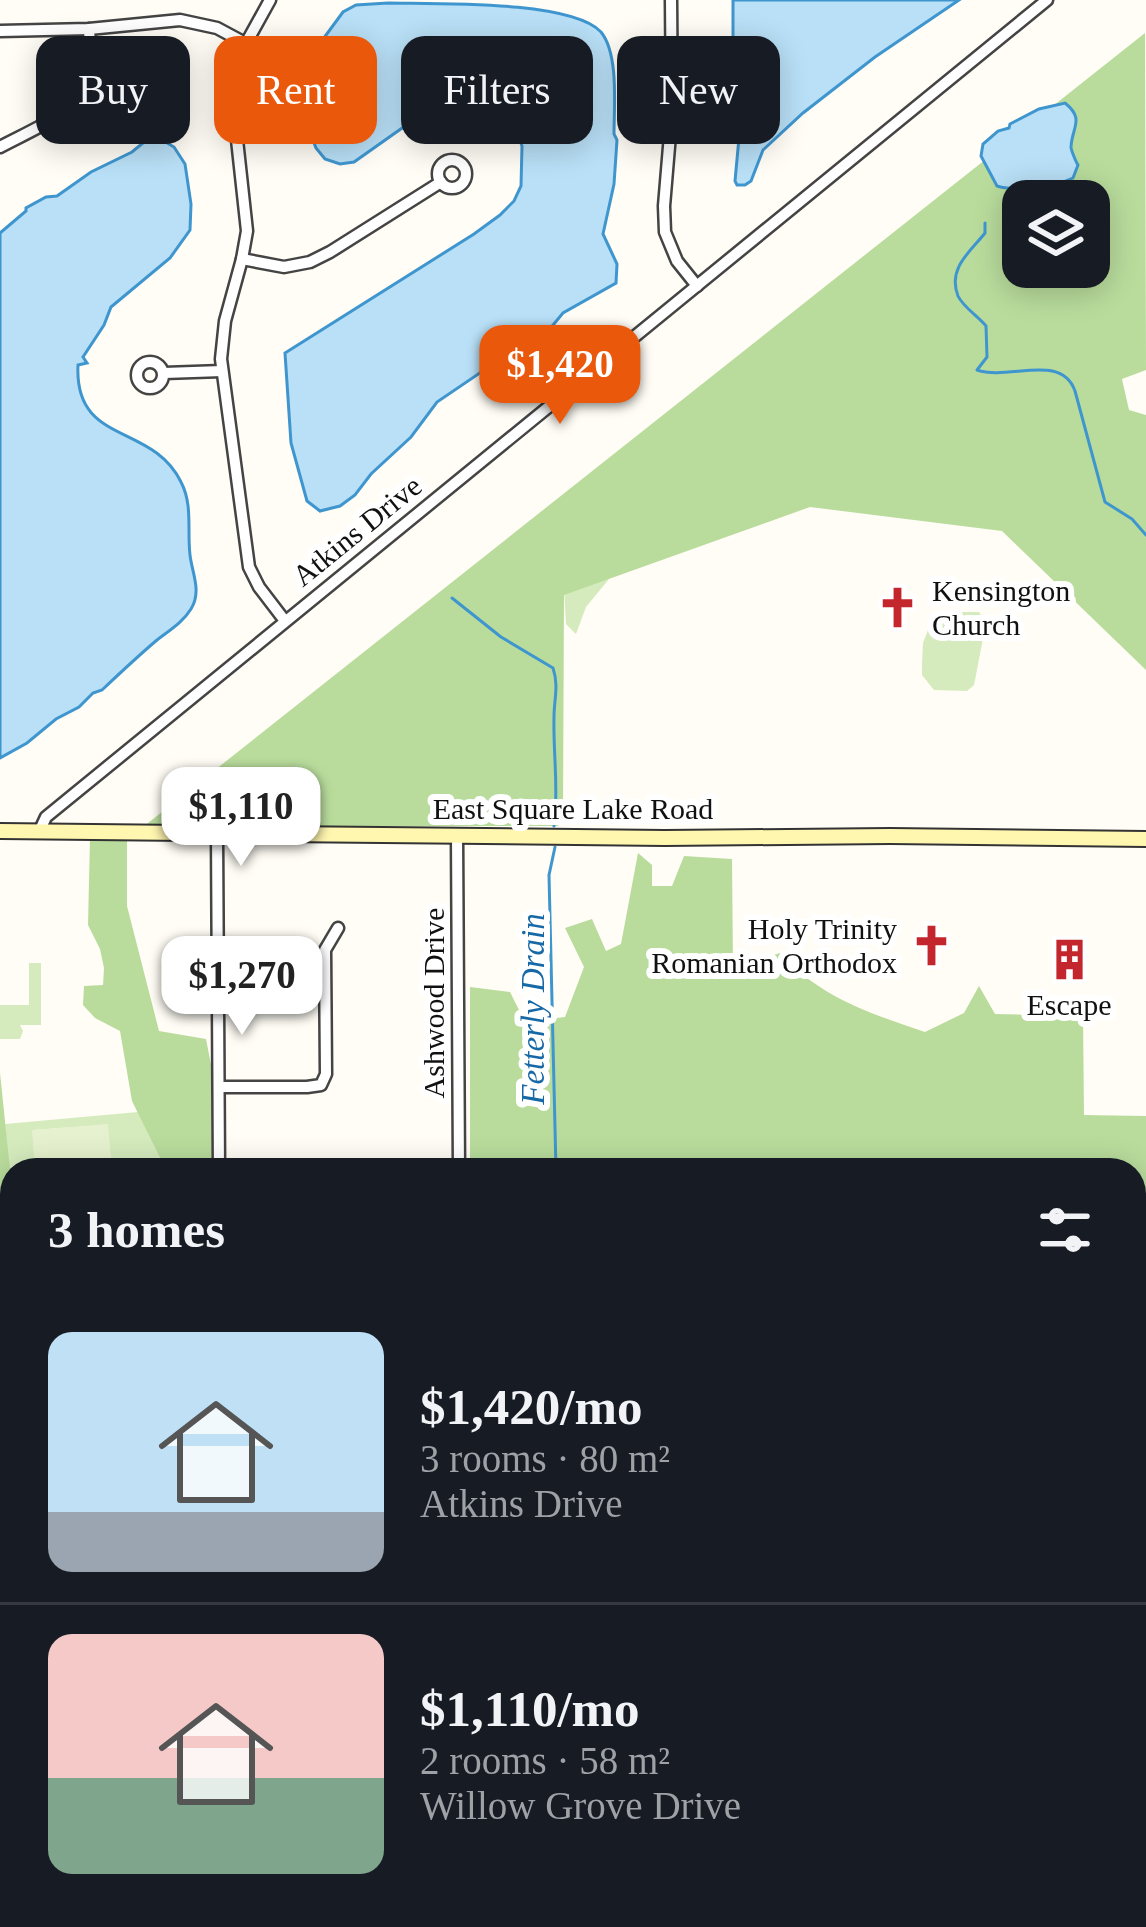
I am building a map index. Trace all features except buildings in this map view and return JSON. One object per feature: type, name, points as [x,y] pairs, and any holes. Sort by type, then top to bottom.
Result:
[{"type":"main road","name":"East Square Lake Road","points":[[0,831],[1146,839]]},
{"type":"street","points":[[249,36],[270,0]]},
{"type":"street","points":[[670,0],[672,111],[664,232],[676,261],[697,286]]},
{"type":"street","name":"Atkins Drive","points":[[39,832],[46,817],[1048,0]]},
{"type":"street","points":[[0,31],[190,21],[232,36]]},
{"type":"street","points":[[0,147],[53,120],[77,98],[90,66],[89,29]]},
{"type":"street","points":[[237,144],[247,231],[225,321],[222,371],[249,567],[285,621]]},
{"type":"street","points":[[242,259],[284,267],[320,258],[441,182]]},
{"type":"street","points":[[164,373],[222,371]]},
{"type":"street","points":[[218,833],[219,1158]]},
{"type":"street","name":"Ashwood Drive","points":[[457,836],[459,1158]]},
{"type":"street","points":[[218,1087],[321,1085],[326,1074],[325,950],[338,928]]},
{"type":"green space","points":[[1145,33],[1146,370],[1122,379],[1129,410],[1146,415],[1146,670],[1002,531],[810,507],[564,595],[563,810],[558,826],[143,827]]},
{"type":"green space","points":[[609,579],[586,607],[576,634],[566,624],[564,587]]},
{"type":"green space","points":[[935,612],[979,612],[986,623],[974,685],[967,691],[934,690],[922,675],[923,643]]},
{"type":"green space","points":[[90,838],[127,839],[127,906],[159,1031],[206,1039],[214,1080],[213,1158],[160,1158],[132,1101],[120,1031],[95,1018],[83,1005],[84,986],[103,985],[100,949],[88,925]]},
{"type":"green space","points":[[638,853],[652,865],[652,886],[672,886],[684,856],[732,859],[733,968],[780,953],[829,993],[925,1032],[964,1013],[979,986],[995,1014],[1083,1016],[1084,1115],[1146,1116],[1146,1158],[470,1158],[470,987],[510,992],[523,1018],[565,1017],[584,967],[565,928],[592,919],[606,951],[621,944]]},
{"type":"green space","points":[[29,963],[41,963],[41,1025],[20,1025],[20,1039],[0,1039],[0,1005],[29,1005]]},
{"type":"green space","points":[[0,1073],[9,1158],[0,1158]]},
{"type":"green space","points":[[138,1112],[160,1158],[111,1158],[107,1125],[33,1130],[34,1158],[8,1158],[5,1124]]},
{"type":"green space","points":[[108,1124],[111,1158],[34,1158],[32,1130]]},
{"type":"water","points":[[733,0],[959,0],[875,57],[780,134],[780,36],[733,36]]},
{"type":"water","points":[[356,5],[533,9],[562,14],[601,32],[611,53],[617,140],[603,234],[617,264],[616,283],[563,313],[544,336],[527,341],[437,402],[411,437],[355,495],[340,506],[320,511],[307,501],[291,443],[285,353],[500,215],[521,186],[521,144],[593,144],[593,36],[401,36],[401,129],[354,162],[325,159],[314,144],[377,144],[377,36],[325,36],[343,12]]},
{"type":"water","points":[[1065,103],[1076,119],[1071,147],[1078,165],[1073,178],[1002,180],[1002,187],[997,186],[981,156],[983,144],[1039,109]]},
{"type":"water","points":[[142,144],[174,147],[185,164],[190,230],[170,258],[111,307],[83,357],[87,363],[78,365],[80,391],[101,422],[152,450],[181,482],[188,509],[194,602],[180,622],[102,690],[0,758],[0,233],[26,208],[57,196]]},
{"type":"water","points":[[738,144],[769,144],[751,181],[737,185]]},
{"type":"waterway","points":[[985,223],[985,233],[958,269],[955,286],[960,300],[986,326],[987,357],[977,370],[1046,370],[1068,379],[1105,502],[1132,519],[1146,535]]},
{"type":"waterway","name":"Fetterly Drain","points":[[452,598],[501,637],[553,668],[554,826]]},
{"type":"waterway","name":"Fetterly Drain","points":[[555,847],[549,875],[556,1158]]},
{"type":"place","name":"Kensington Church","points":[[898,608]]},
{"type":"place","name":"Holy Trinity Romanian Orthodox","points":[[931,946]]},
{"type":"place","name":"Escape","points":[[1069,959]]}]
